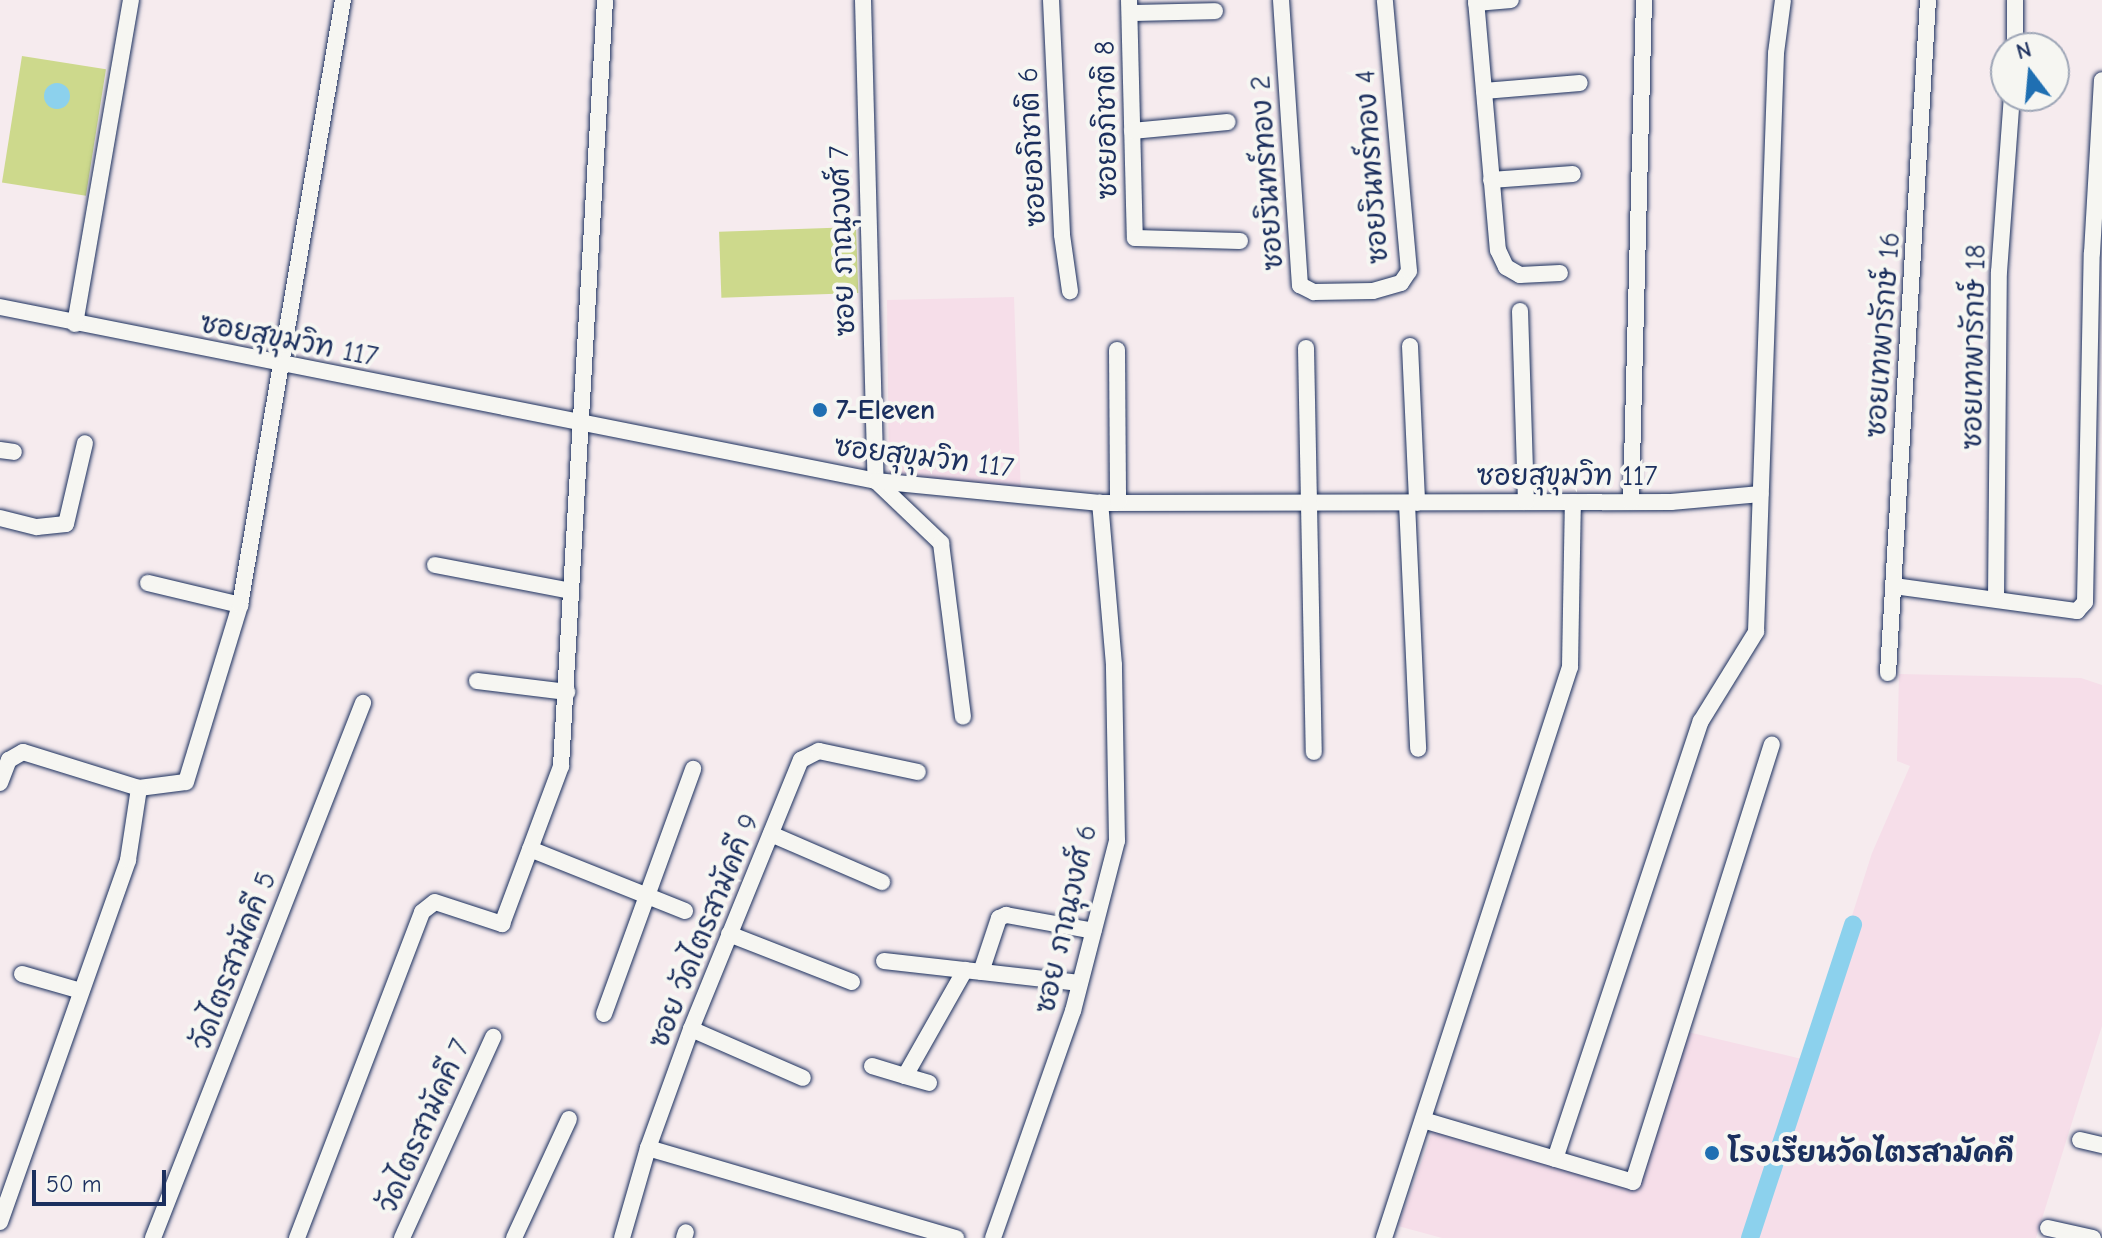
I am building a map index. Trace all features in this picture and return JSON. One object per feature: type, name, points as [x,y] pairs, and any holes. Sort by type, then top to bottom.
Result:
[{"type":"street","points":[[75,324],[131,0]]},
{"type":"street","points":[[0,783],[15,753],[139,788],[186,782],[240,605],[343,0]]},
{"type":"street","points":[[297,1238],[422,912],[435,902],[502,924],[561,766],[605,0]]},
{"type":"street","name":"ซอย ภาณุวงศ์ 7","points":[[863,0],[876,481]]},
{"type":"street","name":"ซอยอภิชาติ 6","points":[[1051,0],[1062,235],[1070,291]]},
{"type":"street","name":"ซอยรินทร์ทอง 2","points":[[1281,0],[1300,285],[1314,292],[1355,291]]},
{"type":"street","name":"ซอยรินทร์ทอง 4","points":[[1355,291],[1401,283],[1409,271],[1385,0]]},
{"type":"street","points":[[1511,0],[1476,2],[1498,250],[1506,267],[1520,275],[1560,273]]},
{"type":"street","points":[[1631,502],[1644,0]]},
{"type":"street","points":[[1555,1159],[1701,721],[1756,632],[1776,53],[1783,0]]},
{"type":"street","name":"ซอยเทพารักษ์ 16","points":[[1888,673],[1928,0]]},
{"type":"street","points":[[2015,0],[2015,32]]},
{"type":"street","points":[[1130,6],[1215,11]]},
{"type":"street","name":"ซอยอภิชาติ 8","points":[[1130,6],[1135,238],[1240,241]]},
{"type":"street","points":[[1894,586],[2077,611],[2085,602],[2092,253],[2102,80]]},
{"type":"street","points":[[1484,91],[1580,83]]},
{"type":"street","name":"ซอยเทพารักษ์ 18","points":[[1996,599],[1999,272],[2011,112]]},
{"type":"street","points":[[1132,131],[1228,122]]},
{"type":"street","points":[[1491,180],[1573,174]]},
{"type":"street","name":"ซอยสุขุมวิท 117","points":[[0,307],[283,366],[876,481],[1100,503],[1631,502],[1761,494]]},
{"type":"street","points":[[1520,311],[1526,502]]},
{"type":"street","points":[[1410,346],[1418,749]]},
{"type":"street","points":[[1306,348],[1314,752]]},
{"type":"street","points":[[1117,350],[1118,502]]},
{"type":"street","points":[[0,518],[37,527],[66,524],[85,443]]},
{"type":"street","points":[[876,481],[941,543],[963,717]]},
{"type":"street","points":[[1384,1238],[1570,667],[1573,502]]},
{"type":"street","name":"ซอย ภาณุวงศ์ 6","points":[[993,1238],[1080,983],[1117,841],[1114,665],[1100,503]]},
{"type":"street","points":[[435,565],[571,591]]},
{"type":"street","points":[[148,583],[240,605]]},
{"type":"street","points":[[477,681],[567,692]]},
{"type":"street","name":"วัดไตรสามัคคี 5","points":[[153,1238],[363,703]]},
{"type":"street","points":[[1423,1120],[1633,1182],[1772,745]]},
{"type":"street","name":"ซอย วัดไตรสามัคคี 9","points":[[622,1238],[648,1148],[691,1029],[801,760],[810,754],[829,752],[918,772]]},
{"type":"street","points":[[604,1014],[645,894],[693,769]]},
{"type":"street","points":[[0,1222],[128,860],[139,788]]},
{"type":"street","points":[[771,834],[882,882]]},
{"type":"street","points":[[530,849],[685,911]]},
{"type":"street","points":[[905,1076],[973,971],[999,918],[1006,915],[1094,931]]},
{"type":"street","points":[[729,934],[852,982]]},
{"type":"street","points":[[884,961],[1080,983]]},
{"type":"street","points":[[22,974],[81,991]]},
{"type":"street","points":[[691,1029],[803,1078]]},
{"type":"street","name":"วัดไตรสามัคคี 7","points":[[402,1238],[493,1037]]},
{"type":"street","points":[[872,1066],[929,1083]]},
{"type":"street","points":[[514,1238],[569,1119]]},
{"type":"street","points":[[2080,1140],[2102,1145]]},
{"type":"street","points":[[648,1148],[956,1238]]},
{"type":"street","points":[[2048,1228],[2093,1238]]},
{"type":"shaded area","points":[[1014,297],[1021,496],[889,473],[887,300]]},
{"type":"shaded area","points":[[1899,674],[2081,678],[2102,685],[2102,1026],[2036,1238],[1442,1238],[1398,1226],[1433,1130],[1638,1189],[1688,1032],[1806,1060],[1872,853],[1910,766],[1897,761]]},
{"type":"green space","points":[[22,56],[106,69],[86,196],[2,182]]},
{"type":"green space","points":[[856,227],[858,293],[721,298],[719,232]]},
{"type":"water","points":[[57,83],[66,87],[70,96],[66,105],[57,109],[48,105],[44,96],[48,87]]},
{"type":"waterway","points":[[1750,1238],[1853,924]]},
{"type":"place","name":"7-Eleven","points":[[820,410]]},
{"type":"place","name":"โรงเรียนวัดไตรสามัคคี","points":[[1712,1153]]}]
